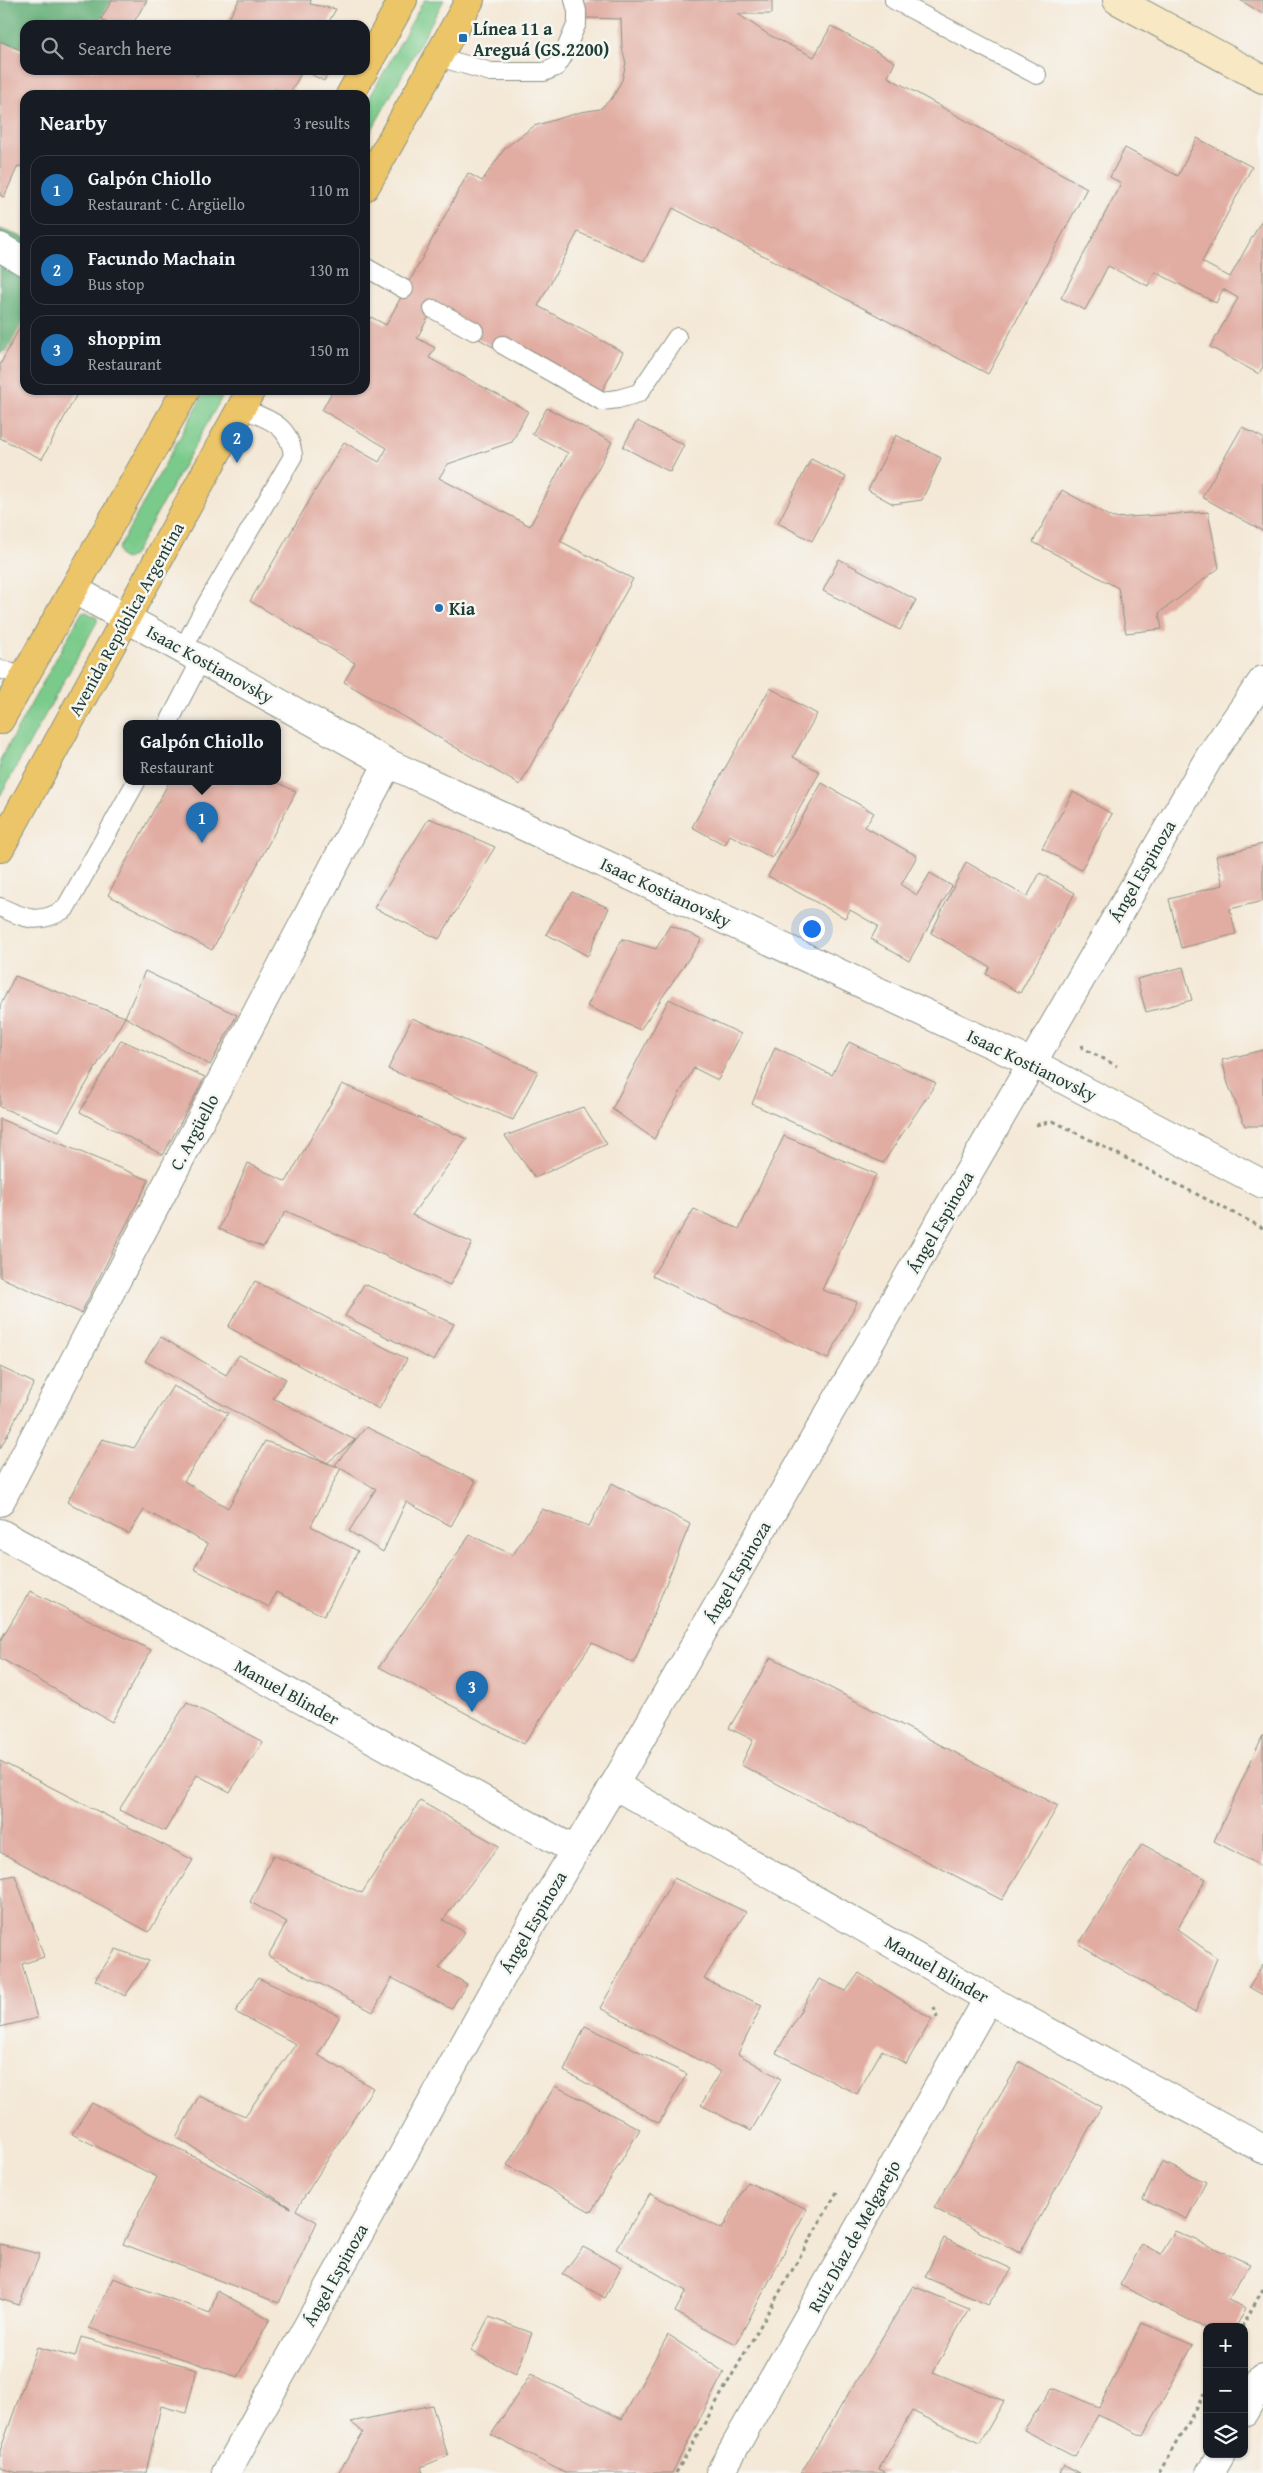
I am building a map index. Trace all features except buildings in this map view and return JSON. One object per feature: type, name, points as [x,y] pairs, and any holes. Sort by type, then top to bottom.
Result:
[{"type":"highway","points":[[370,58],[403,0]]},
{"type":"highway","points":[[370,178],[470,0]]},
{"type":"highway","points":[[353,90],[361,75]]},
{"type":"highway","points":[[0,720],[12,673],[75,590],[183,395]]},
{"type":"highway","name":"Avenida República Argentina","points":[[0,848],[246,399]]},
{"type":"main road","points":[[1117,0],[1263,79]]},
{"type":"street","points":[[0,248],[20,259]]},
{"type":"street","name":"Isaac Kostianovsky","points":[[75,590],[388,763],[1032,1063],[1263,1184]]},
{"type":"street","name":"Ángel Espinoza","points":[[226,2473],[574,1850],[614,1785],[1210,756],[1263,680]]},
{"type":"street","name":"C. Argüello","points":[[0,1502],[388,763]]},
{"type":"street","name":"Manuel Blinder","points":[[0,1533],[574,1850]]},
{"type":"street","name":"Manuel Blinder","points":[[614,1785],[988,1999],[1263,2148]]},
{"type":"street","name":"Ruiz Díaz de Melgarejo","points":[[720,2473],[988,1999]]},
{"type":"street","points":[[1248,2405],[1263,2378]]},
{"type":"street","points":[[1210,2473],[1219,2458]]},
{"type":"lane","points":[[438,57],[491,72],[544,72],[556,67],[562,58],[577,23],[577,11],[574,0]]},
{"type":"lane","points":[[894,0],[1037,75]]},
{"type":"lane","points":[[370,270],[404,290]]},
{"type":"lane","points":[[433,309],[474,331]]},
{"type":"lane","points":[[503,345],[602,400],[618,399],[639,393],[677,337]]},
{"type":"lane","points":[[169,720],[192,654],[292,456],[291,441],[285,430],[261,416],[246,399]]},
{"type":"lane","points":[[0,907],[31,919],[50,918],[65,909],[134,785]]},
{"type":"path","points":[[1081,1041],[1083,1048],[1126,1071]]},
{"type":"path","points":[[1057,1113],[1053,1121],[1263,1228]]},
{"type":"path","points":[[932,2027],[937,2018]]},
{"type":"path","name":"Ruiz Díaz de Melgarejo","points":[[676,2473],[838,2190]]},
{"type":"path","points":[[1244,2323],[1263,2289]]},
{"type":"path","points":[[1159,2473],[1203,2396]]},
{"type":"green space","points":[[0,0],[113,0],[110,20],[20,20],[20,47],[0,41]]},
{"type":"green space","points":[[424,0],[444,0],[370,133],[370,97]]},
{"type":"green space","points":[[0,229],[20,236],[20,343],[0,354]]},
{"type":"green space","points":[[203,395],[223,395],[133,556],[125,559],[120,556],[118,549]]},
{"type":"green space","points":[[85,611],[97,618],[97,622],[0,796],[0,760],[82,612]]},
{"type":"place","name":"Línea 11 a Areguá (GS.2200)","points":[[463,38]]},
{"type":"place","name":"Facundo Machain","points":[[237,463]]},
{"type":"place","name":"Kia","points":[[439,608]]},
{"type":"place","name":"Galpón Chiollo","points":[[202,843]]},
{"type":"place","name":"shoppim","points":[[472,1712]]}]
